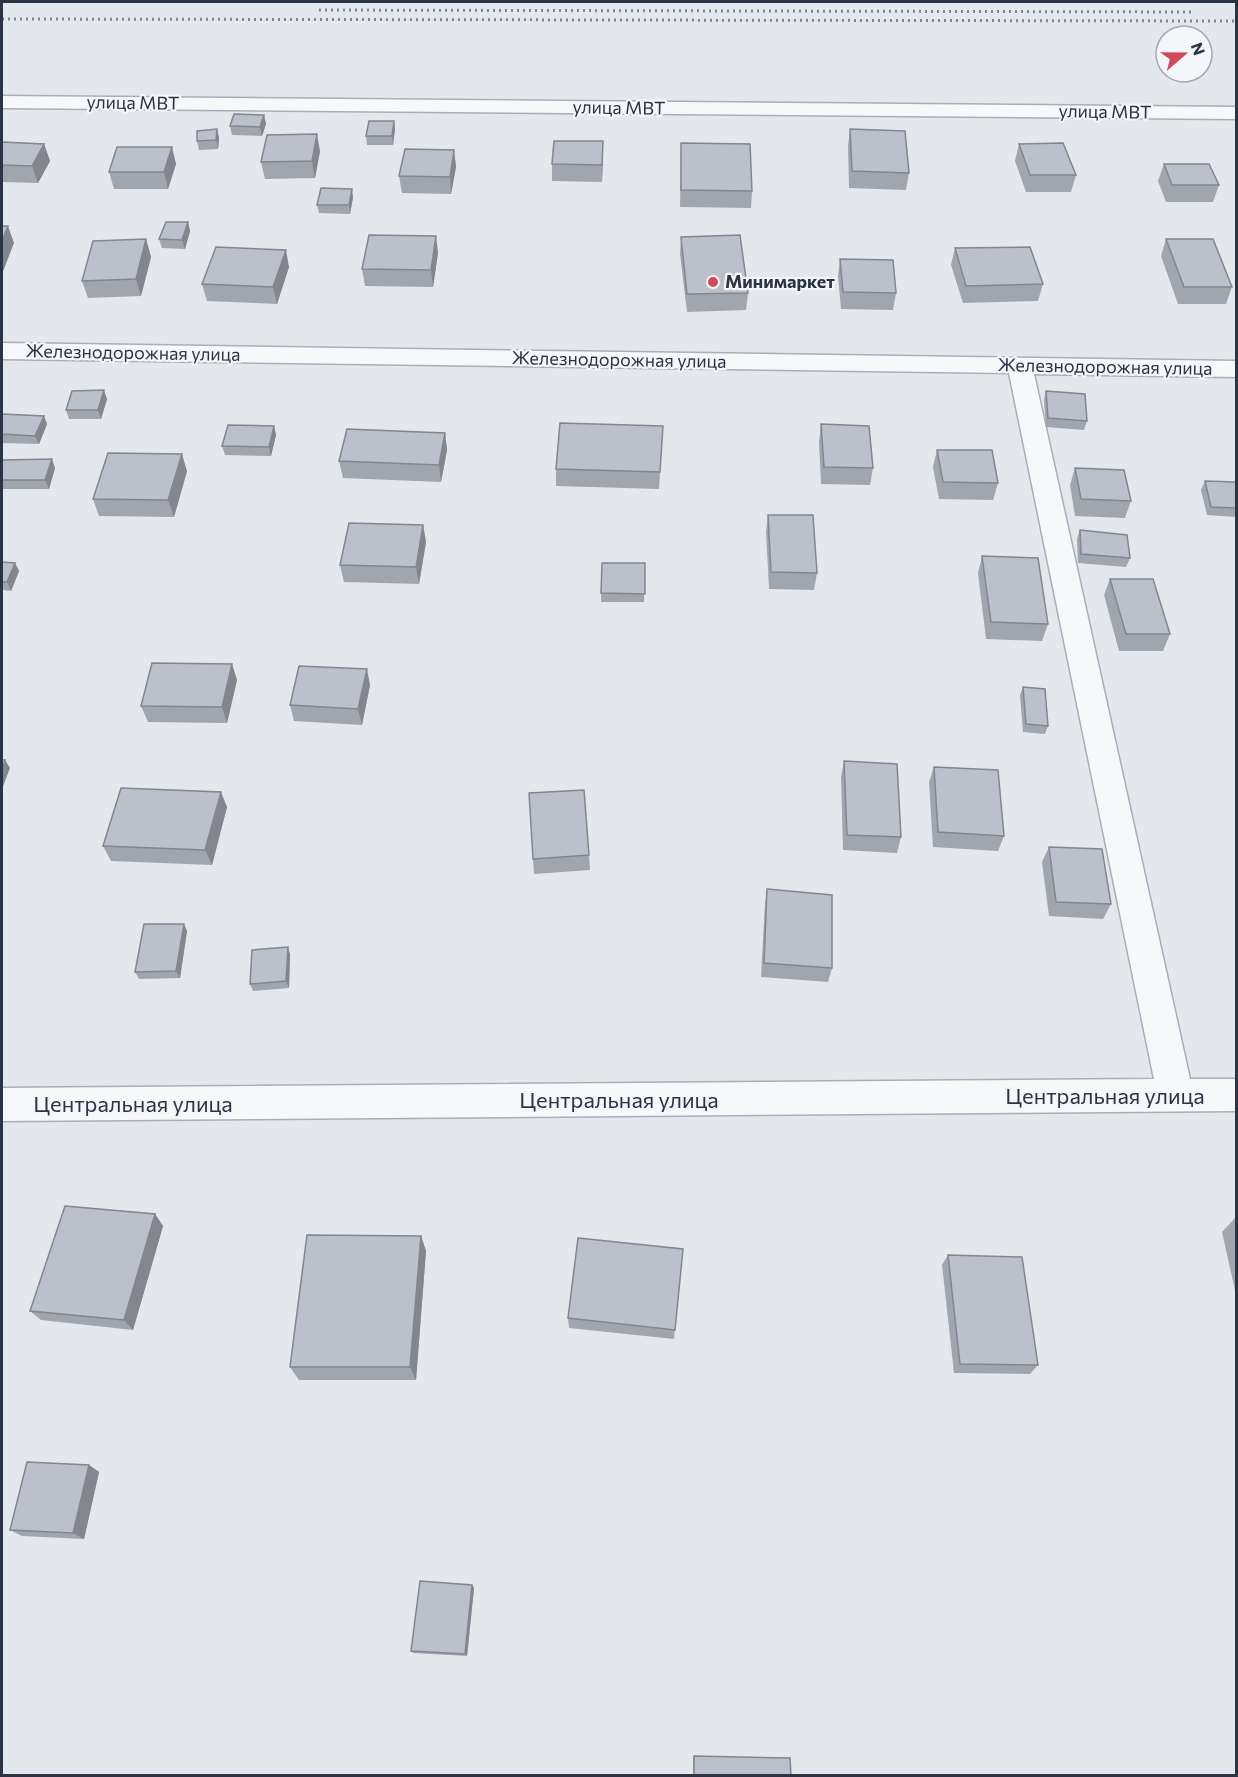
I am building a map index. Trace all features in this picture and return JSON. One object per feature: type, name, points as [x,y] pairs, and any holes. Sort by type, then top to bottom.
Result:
[{"type":"street","name":"улица МВТ","points":[[2,102],[1236,113]]},
{"type":"street","name":"Железнодорожная улица","points":[[2,351],[1236,369]]},
{"type":"street","points":[[1020,366],[1176,1096]]},
{"type":"street","name":"Центральная улица","points":[[2,1105],[1236,1095]]},
{"type":"building","points":[[234,114],[264,115],[260,127],[230,126]]},
{"type":"building","points":[[369,121],[394,121],[392,136],[366,136]]},
{"type":"building","points":[[217,129],[216,140],[197,141],[197,131]]},
{"type":"building","points":[[850,129],[905,131],[909,173],[852,171]]},
{"type":"building","points":[[317,134],[312,161],[261,162],[267,135]]},
{"type":"building","points":[[554,141],[603,141],[602,165],[552,164]]},
{"type":"building","points":[[2,142],[44,144],[32,166],[2,165]]},
{"type":"building","points":[[681,143],[750,144],[752,191],[681,190]]},
{"type":"building","points":[[1063,143],[1076,175],[1030,175],[1019,144]]},
{"type":"building","points":[[117,147],[172,147],[164,172],[109,172]]},
{"type":"building","points":[[405,149],[454,150],[450,177],[399,176]]},
{"type":"building","points":[[1164,164],[1209,164],[1219,185],[1172,185]]},
{"type":"building","points":[[321,188],[352,189],[349,205],[317,205]]},
{"type":"building","points":[[166,222],[188,222],[182,240],[159,239]]},
{"type":"building","points":[[2,226],[8,226],[2,241]]},
{"type":"building","points":[[369,235],[436,236],[431,270],[362,269]]},
{"type":"building","name":"Минимаркет","points":[[740,235],[748,293],[687,294],[681,237]]},
{"type":"building","points":[[146,239],[136,279],[82,281],[93,241]]},
{"type":"building","points":[[1166,239],[1213,239],[1232,287],[1184,287]]},
{"type":"building","points":[[216,247],[286,250],[273,287],[202,284]]},
{"type":"building","points":[[1030,247],[1043,284],[966,286],[955,248]]},
{"type":"building","points":[[840,259],[893,260],[896,293],[843,292]]},
{"type":"building","points":[[104,390],[98,410],[66,410],[72,391]]},
{"type":"building","points":[[1046,391],[1085,394],[1087,421],[1048,418]]},
{"type":"building","points":[[2,414],[44,416],[35,436],[2,434]]},
{"type":"building","points":[[560,423],[663,426],[660,472],[556,469]]},
{"type":"building","points":[[821,424],[869,426],[873,468],[824,467]]},
{"type":"building","points":[[228,425],[274,426],[269,447],[222,446]]},
{"type":"building","points":[[347,429],[445,433],[439,465],[339,461]]},
{"type":"building","points":[[937,450],[992,450],[998,483],[943,482]]},
{"type":"building","points":[[108,453],[182,454],[168,500],[93,499]]},
{"type":"building","points":[[52,459],[45,480],[2,480],[2,460]]},
{"type":"building","points":[[1075,468],[1124,470],[1131,501],[1081,499]]},
{"type":"building","points":[[1205,481],[1236,482],[1236,508],[1211,507]]},
{"type":"building","points":[[768,515],[813,515],[817,573],[771,572]]},
{"type":"building","points":[[349,523],[423,525],[416,567],[340,565]]},
{"type":"building","points":[[1080,530],[1127,535],[1130,558],[1081,554]]},
{"type":"building","points":[[982,556],[1038,558],[1048,624],[991,622]]},
{"type":"building","points":[[2,562],[15,563],[7,582],[2,582]]},
{"type":"building","points":[[602,563],[645,563],[645,594],[601,593]]},
{"type":"building","points":[[1110,579],[1153,579],[1170,634],[1126,634]]},
{"type":"building","points":[[152,663],[232,664],[222,707],[141,706]]},
{"type":"building","points":[[299,666],[367,669],[358,709],[290,705]]},
{"type":"building","points":[[1023,687],[1045,689],[1048,726],[1026,724]]},
{"type":"building","points":[[844,761],[897,764],[901,837],[847,835]]},
{"type":"building","points":[[934,767],[998,770],[1004,836],[938,832]]},
{"type":"building","points":[[121,788],[221,792],[205,850],[103,846]]},
{"type":"building","points":[[584,790],[589,855],[533,859],[529,793]]},
{"type":"building","points":[[1049,847],[1102,849],[1111,904],[1056,902]]},
{"type":"building","points":[[767,889],[832,895],[832,968],[764,963]]},
{"type":"building","points":[[144,924],[184,924],[176,971],[135,972]]},
{"type":"building","points":[[288,947],[286,981],[250,984],[252,950]]},
{"type":"building","points":[[65,1206],[155,1214],[124,1320],[30,1311]]},
{"type":"building","points":[[307,1235],[421,1236],[410,1367],[290,1367]]},
{"type":"building","points":[[578,1238],[683,1249],[675,1330],[568,1318]]},
{"type":"building","points":[[948,1255],[1022,1257],[1038,1365],[960,1364]]},
{"type":"building","points":[[27,1462],[89,1465],[73,1533],[10,1530]]},
{"type":"building","points":[[420,1581],[472,1585],[465,1654],[411,1651]]},
{"type":"building","points":[[694,1756],[790,1758],[791,1776],[694,1776]]},
{"type":"railway","points":[[319,10],[1192,12]]},
{"type":"railway","points":[[2,19],[1236,21]]},
{"type":"place","name":"Минимаркет","points":[[713,282]]}]
